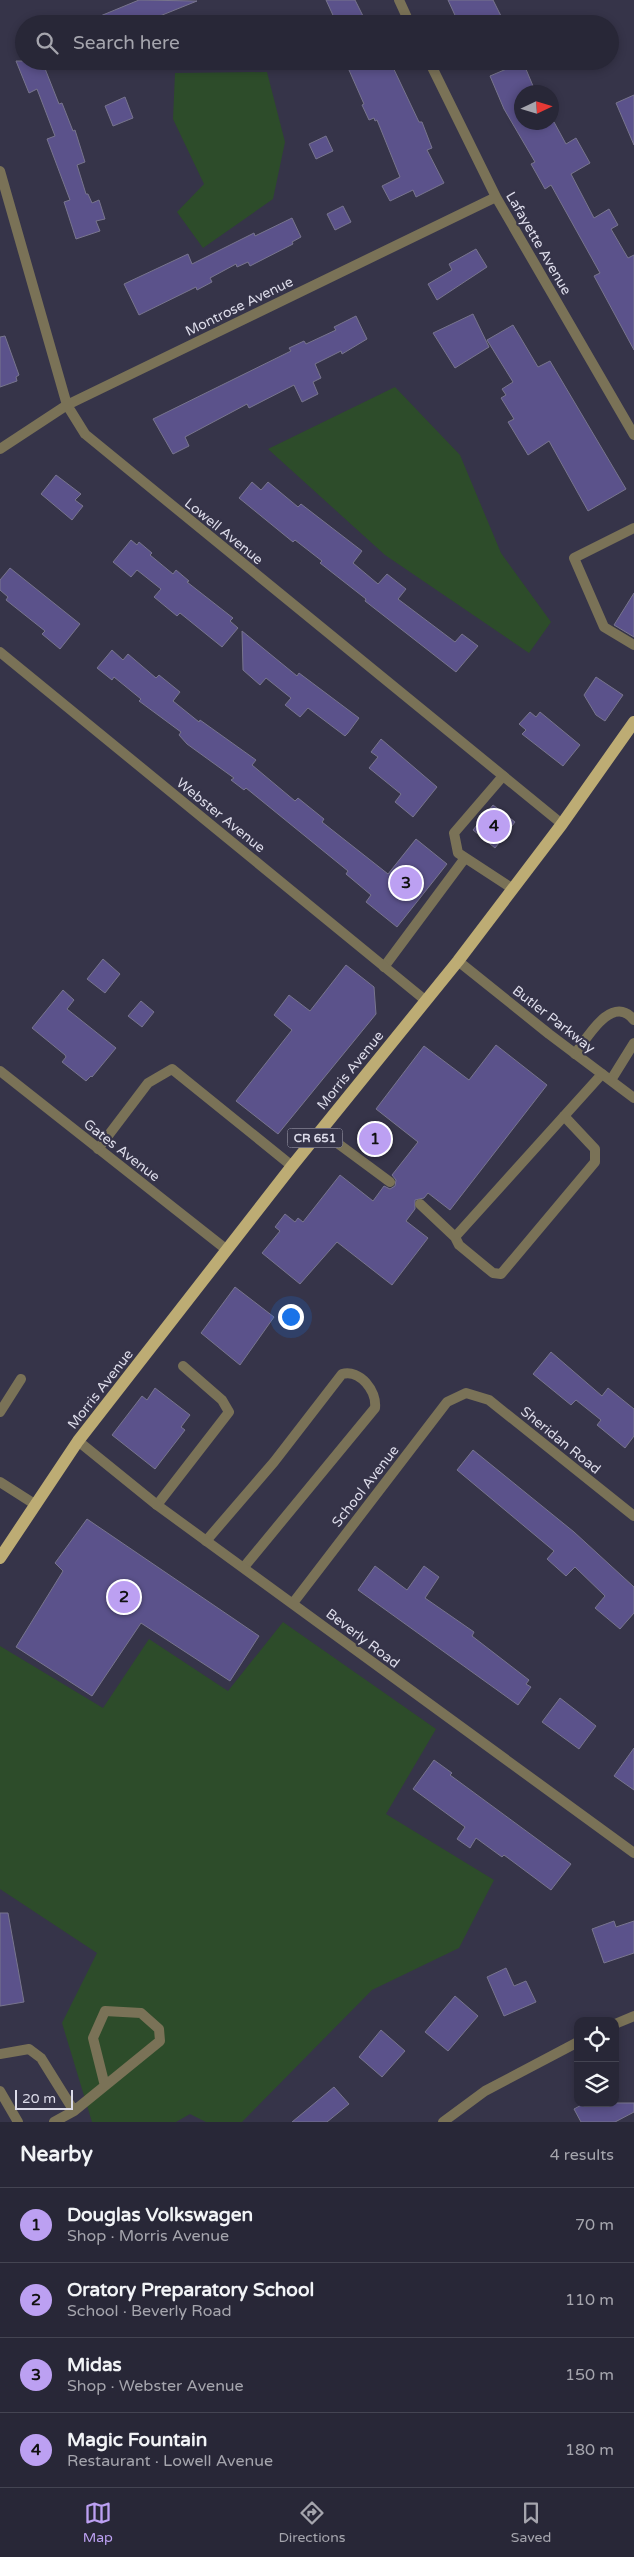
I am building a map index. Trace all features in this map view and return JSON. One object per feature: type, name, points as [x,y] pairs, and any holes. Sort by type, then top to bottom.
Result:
[{"type":"main road","name":"Morris Avenue","points":[[0,1558],[78,1441],[292,1166],[458,961],[562,824],[634,722]]},
{"type":"street","points":[[399,0],[406,15]]},
{"type":"street","name":"Lafayette Avenue","points":[[433,70],[496,197],[634,434]]},
{"type":"street","name":"Lowell Avenue","points":[[0,171],[67,405],[85,434],[562,824]]},
{"type":"street","name":"Montrose Avenue","points":[[0,448],[67,405],[496,197]]},
{"type":"street","points":[[634,528],[574,558],[604,627],[634,645]]},
{"type":"street","name":"Webster Avenue","points":[[0,652],[425,1000]]},
{"type":"street","points":[[503,776],[454,833],[458,853],[513,889]]},
{"type":"street","points":[[384,967],[465,858]]},
{"type":"street","name":"Butler Parkway","points":[[458,961],[575,1054],[634,1098]]},
{"type":"street","points":[[575,1054],[607,1015],[619,1011],[626,1012],[634,1020]]},
{"type":"street","points":[[455,1237],[564,1116],[606,1077],[634,1043]]},
{"type":"street","points":[[98,1149],[148,1084],[172,1069],[292,1166]]},
{"type":"street","name":"Gates Avenue","points":[[0,1071],[227,1250]]},
{"type":"street","points":[[420,1204],[455,1237],[459,1245],[493,1273],[501,1274],[595,1162],[595,1149],[564,1116]]},
{"type":"street","points":[[321,1131],[390,1182]]},
{"type":"street","points":[[157,1505],[229,1412],[222,1400],[183,1366]]},
{"type":"street","points":[[206,1541],[274,1462],[342,1374],[349,1373],[368,1384],[374,1392],[376,1408],[244,1568]]},
{"type":"street","points":[[0,1412],[21,1379]]},
{"type":"street","name":"Sheridan Road","points":[[466,1393],[489,1400],[634,1516]]},
{"type":"street","name":"School Avenue","points":[[292,1603],[447,1402],[466,1393]]},
{"type":"street","name":"Beverly Road","points":[[78,1441],[157,1505],[634,1853]]},
{"type":"street","points":[[0,1482],[36,1505]]},
{"type":"street","points":[[54,2122],[74,2110],[105,2086],[160,2041],[159,2029],[141,2012],[105,2011],[93,2038],[105,2086]]},
{"type":"street","points":[[619,2022],[634,2016]]},
{"type":"street","points":[[443,2122],[485,2091],[574,2044]]},
{"type":"street","points":[[0,2054],[29,2049],[41,2058],[74,2110]]},
{"type":"street","points":[[0,2091],[18,2122]]},
{"type":"green space","points":[[267,72],[285,142],[273,199],[203,248],[177,212],[204,184],[173,119],[175,73]]},
{"type":"green space","points":[[395,387],[460,455],[501,553],[551,622],[529,653],[385,555],[268,449]]},
{"type":"green space","points":[[283,1622],[436,1729],[386,1814],[494,1880],[459,1948],[372,1990],[242,2122],[206,2122],[190,2114],[176,2122],[92,2122],[62,2023],[97,1953],[0,1889],[0,1646],[103,1708],[149,1639],[228,1691]]},
{"type":"building","points":[[139,0],[197,1],[162,15],[103,15]]},
{"type":"building","points":[[326,0],[355,0],[362,15],[333,15]]},
{"type":"building","points":[[448,0],[493,0],[500,15],[455,15]]},
{"type":"building","points":[[20,70],[46,70],[59,104],[62,103],[73,131],[75,130],[85,162],[77,165],[86,194],[88,194],[92,203],[99,200],[105,219],[96,221],[100,231],[76,239],[64,202],[70,200],[47,139],[55,136],[37,89],[29,93]]},
{"type":"building","points":[[349,70],[394,70],[419,122],[422,122],[432,148],[427,150],[444,183],[416,197],[413,190],[390,201],[382,186],[400,177],[377,120],[375,121],[374,118],[369,120],[362,105],[364,104]]},
{"type":"building","points":[[504,70],[526,70],[533,85],[514,85],[514,126],[504,109],[490,76]]},
{"type":"building","points":[[634,95],[634,145],[616,103]]},
{"type":"building","points":[[125,97],[133,118],[113,126],[105,106]]},
{"type":"building","points":[[516,130],[558,130],[566,144],[576,138],[590,163],[571,174],[594,218],[609,209],[618,225],[611,229],[628,258],[634,255],[634,350],[594,276],[600,273],[551,185],[545,189],[531,164],[535,162]]},
{"type":"building","points":[[326,136],[333,151],[316,159],[309,144]]},
{"type":"building","points":[[343,206],[351,222],[335,230],[327,214]]},
{"type":"building","points":[[292,218],[301,237],[292,242],[293,244],[250,266],[248,262],[237,267],[236,264],[210,278],[212,282],[197,290],[196,287],[139,315],[124,284],[188,254],[192,264],[254,233],[255,236]]},
{"type":"building","points":[[476,249],[487,267],[437,300],[428,284],[452,270],[449,264]]},
{"type":"building","points":[[473,314],[489,347],[455,368],[433,333]]},
{"type":"building","points":[[356,316],[367,339],[342,354],[341,351],[315,364],[321,378],[313,382],[318,394],[302,402],[294,385],[249,408],[247,404],[185,437],[189,446],[173,454],[153,419],[291,351],[289,348],[304,341],[306,344],[336,330],[334,327]]},
{"type":"building","points":[[513,325],[538,367],[550,361],[626,489],[588,511],[549,441],[528,455],[508,422],[514,419],[501,398],[506,395],[502,389],[513,382],[487,340]]},
{"type":"building","points":[[5,336],[19,375],[16,377],[17,381],[0,387],[0,337]]},
{"type":"building","points":[[56,475],[81,494],[75,500],[83,506],[72,520],[41,494]]},
{"type":"building","points":[[252,482],[261,490],[268,482],[298,507],[301,504],[362,551],[353,563],[378,584],[387,574],[406,589],[398,599],[455,642],[462,634],[478,646],[456,672],[365,601],[366,599],[320,563],[322,561],[295,540],[293,542],[239,498]]},
{"type":"building","points":[[131,540],[137,545],[139,542],[152,553],[150,555],[173,574],[176,570],[189,581],[187,582],[233,618],[230,621],[238,628],[222,647],[180,613],[177,616],[154,597],[161,589],[137,570],[131,577],[113,562]]},
{"type":"building","points":[[10,568],[80,624],[60,649],[42,634],[45,631],[6,600],[8,597],[0,590],[0,580]]},
{"type":"building","points":[[634,593],[634,637],[614,625]]},
{"type":"building","points":[[242,631],[297,676],[299,673],[359,718],[348,733],[345,736],[308,708],[300,717],[285,705],[291,698],[266,678],[260,685],[243,670]]},
{"type":"building","points":[[112,650],[123,660],[128,654],[156,678],[159,675],[180,692],[173,701],[199,722],[200,720],[256,760],[252,765],[295,801],[298,798],[324,819],[322,822],[388,874],[416,839],[447,864],[397,927],[366,902],[371,895],[346,874],[348,871],[246,788],[244,790],[231,780],[234,778],[187,744],[179,735],[181,732],[139,701],[141,699],[114,677],[112,680],[97,668]]},
{"type":"building","points":[[596,677],[623,695],[605,721],[596,715],[584,695]]},
{"type":"building","points":[[530,712],[536,717],[540,712],[580,745],[563,766],[522,734],[526,730],[519,724]]},
{"type":"building","points":[[381,739],[437,787],[413,817],[395,802],[401,794],[369,768],[378,757],[371,752]]},
{"type":"building","points":[[493,805],[515,822],[495,848],[473,830]]},
{"type":"building","points":[[103,959],[120,974],[105,993],[87,979]]},
{"type":"building","points":[[346,965],[374,987],[376,1014],[278,1134],[236,1101],[292,1030],[274,1015],[289,995],[310,1011]]},
{"type":"building","points":[[63,990],[74,1000],[67,1009],[116,1048],[92,1077],[86,1081],[62,1062],[66,1057],[65,1055],[32,1028]]},
{"type":"building","points":[[141,1001],[154,1012],[142,1027],[128,1016]]},
{"type":"building","points":[[496,1045],[547,1085],[450,1210],[428,1193],[424,1198],[415,1200],[415,1209],[406,1221],[428,1238],[392,1285],[337,1242],[300,1284],[262,1253],[280,1231],[275,1227],[285,1214],[295,1222],[298,1218],[303,1222],[340,1175],[373,1201],[384,1186],[390,1189],[395,1186],[396,1180],[392,1175],[418,1142],[376,1109],[424,1046],[469,1080]]},
{"type":"building","points":[[235,1287],[274,1317],[240,1365],[201,1333]]},
{"type":"building","points":[[551,1352],[602,1396],[608,1388],[634,1409],[634,1436],[625,1448],[597,1425],[601,1420],[576,1400],[571,1405],[533,1374]]},
{"type":"building","points":[[155,1388],[190,1415],[181,1427],[185,1430],[155,1469],[112,1435],[142,1396],[147,1400]]},
{"type":"building","points":[[473,1450],[574,1532],[634,1587],[634,1613],[620,1629],[595,1608],[605,1596],[575,1567],[566,1576],[547,1559],[554,1551],[457,1470]]},
{"type":"building","points":[[87,1519],[259,1636],[230,1681],[141,1623],[92,1696],[16,1647],[63,1571],[55,1563]]},
{"type":"building","points":[[375,1566],[407,1590],[424,1566],[439,1577],[425,1598],[474,1632],[472,1636],[529,1680],[526,1684],[531,1687],[518,1705],[358,1590]]},
{"type":"building","points":[[560,1698],[596,1726],[579,1749],[542,1722]]},
{"type":"building","points":[[634,1748],[634,1790],[614,1776]]},
{"type":"building","points":[[434,1760],[452,1773],[450,1775],[571,1864],[551,1890],[504,1855],[502,1857],[476,1838],[470,1848],[457,1839],[465,1827],[413,1789]]},
{"type":"building","points":[[0,1913],[8,1913],[24,2002],[0,2006]]},
{"type":"building","points":[[614,1921],[616,1927],[634,1921],[634,1953],[604,1963],[592,1929]]},
{"type":"building","points":[[506,1968],[514,1986],[526,1981],[536,2002],[504,2016],[487,1977]]},
{"type":"building","points":[[455,1996],[478,2016],[448,2051],[425,2032]]},
{"type":"building","points":[[381,2030],[405,2051],[382,2077],[359,2057]]},
{"type":"building","points":[[334,2087],[349,2104],[327,2122],[292,2122]]},
{"type":"building","points":[[619,2103],[634,2103],[634,2112],[615,2122],[581,2122],[574,2109],[578,2107],[619,2107]]},
{"type":"place","name":"Magic Fountain","points":[[494,826]]},
{"type":"place","name":"Midas","points":[[406,883]]},
{"type":"place","name":"Douglas Volkswagen","points":[[375,1139]]},
{"type":"place","name":"Oratory Preparatory School","points":[[124,1597]]}]
